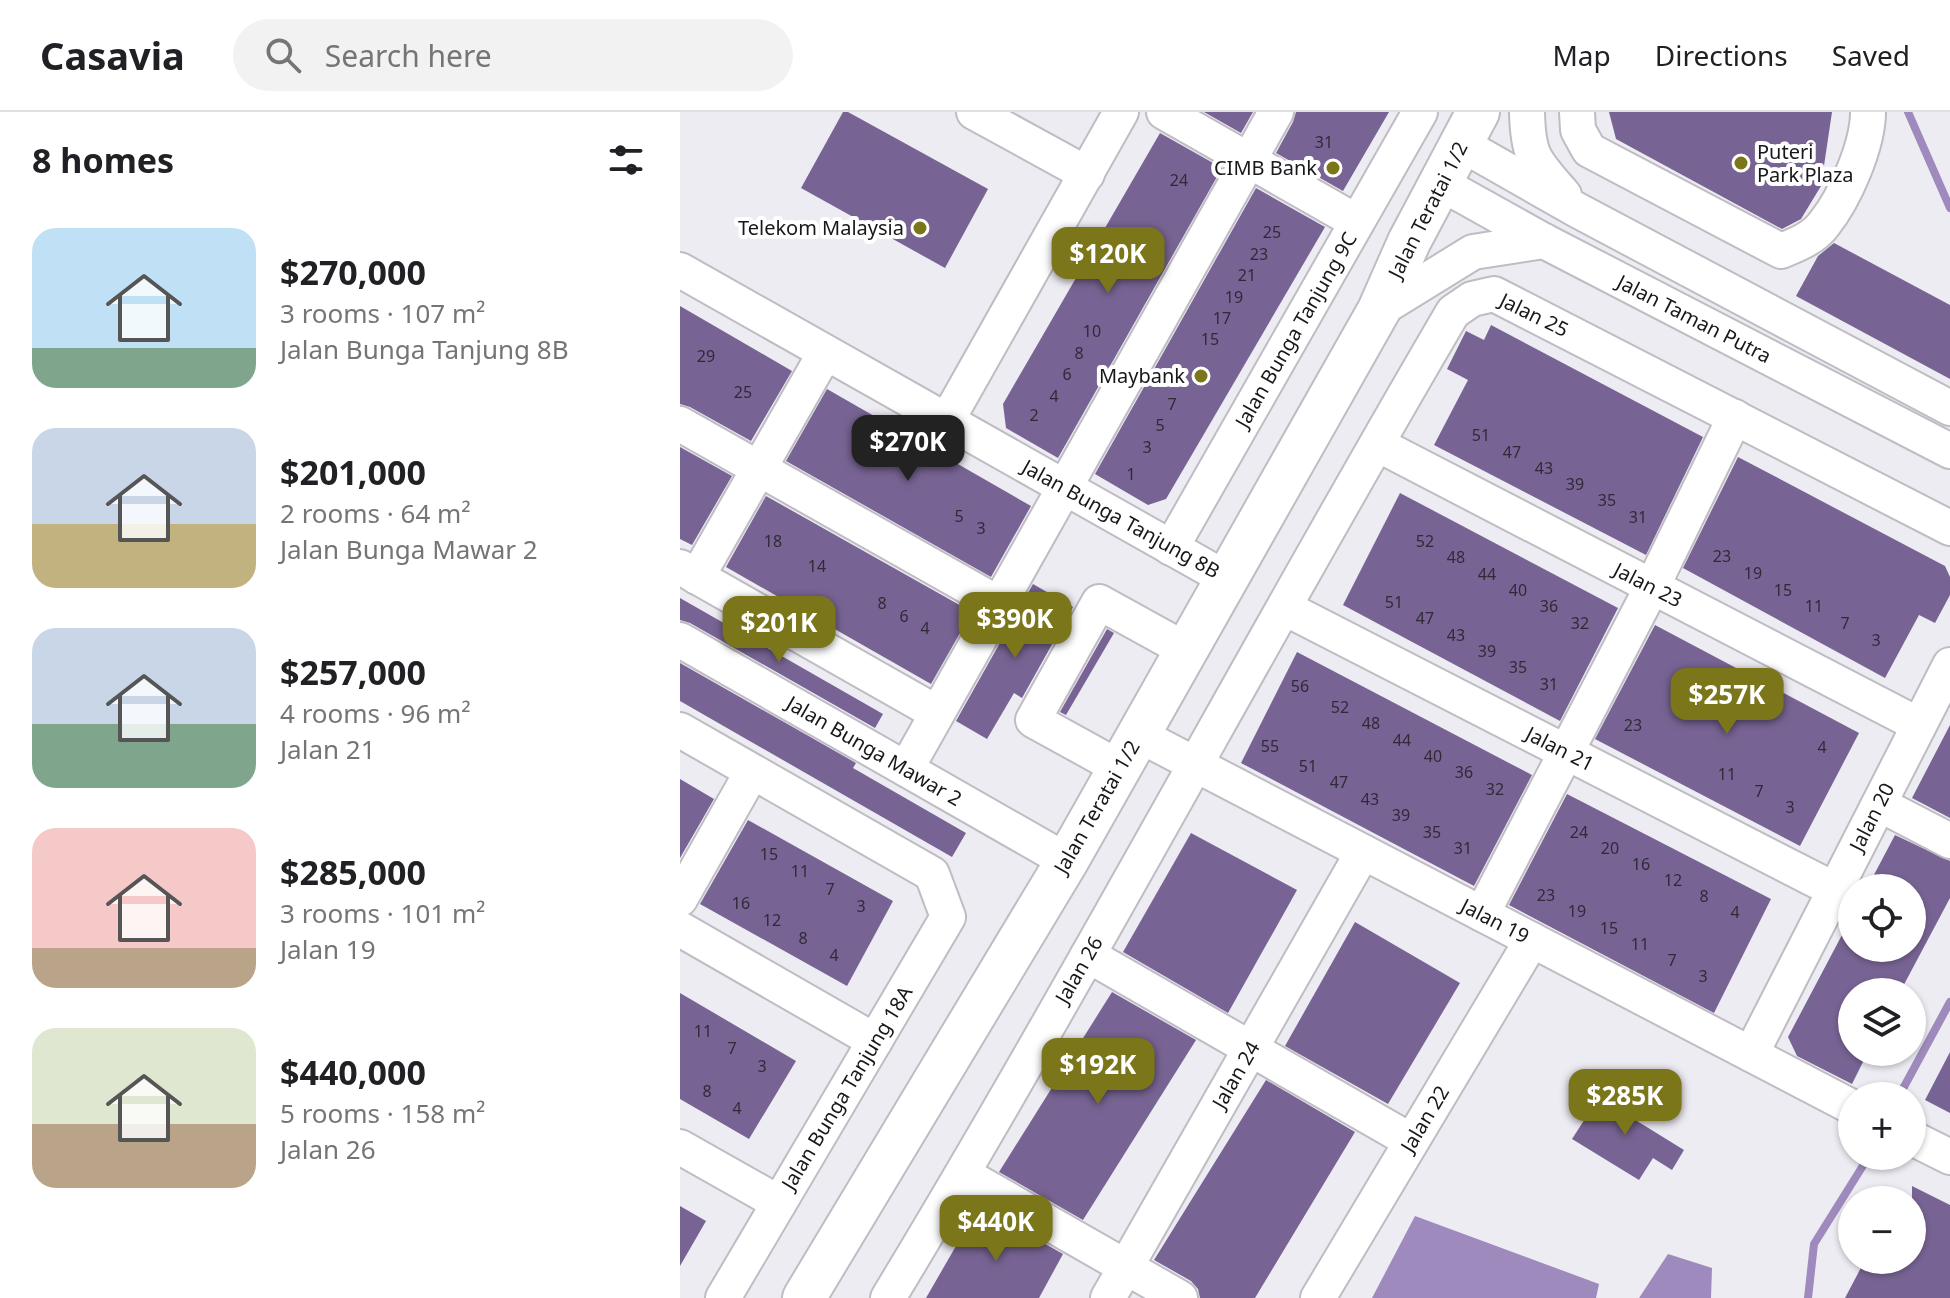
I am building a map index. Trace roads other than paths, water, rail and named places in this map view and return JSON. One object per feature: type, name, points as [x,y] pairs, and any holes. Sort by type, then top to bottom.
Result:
[{"type":"main road","name":"Jalan Teratai 1/2","points":[[804,1298],[1067,861],[1379,310],[1409,242],[1453,190],[1475,138],[1510,112]]},
{"type":"street","points":[[974,112],[1087,174]]},
{"type":"street","points":[[946,422],[1121,112]]},
{"type":"street","points":[[1164,112],[1357,222]]},
{"type":"street","points":[[906,769],[1276,112]]},
{"type":"street","name":"Jalan Bunga Tanjung 9C","points":[[1171,548],[1420,112]]},
{"type":"street","points":[[1527,112],[1529,149],[1540,167],[1577,210]]},
{"type":"street","points":[[1577,112],[1578,130],[1589,150],[1781,251],[1802,242],[1823,226],[1845,188],[1863,144],[1868,112]]},
{"type":"street","name":"Jalan Taman Putra","points":[[1475,138],[1577,210],[1950,408]]},
{"type":"street","name":"Jalan Taman Putra","points":[[1453,190],[1544,241],[1950,451]]},
{"type":"street","points":[[1379,310],[1473,252],[1544,241]]},
{"type":"street","name":"Jalan Bunga Tanjung 8B","points":[[680,270],[1227,579]]},
{"type":"street","name":"Jalan 25","points":[[1196,766],[1453,312],[1472,299],[1494,294],[1950,528]]},
{"type":"street","points":[[825,353],[759,468],[689,572],[937,713]]},
{"type":"street","points":[[1482,914],[1568,753],[1735,417]]},
{"type":"street","points":[[680,424],[999,604]]},
{"type":"street","name":"Jalan 23","points":[[1377,444],[1919,725]]},
{"type":"street","name":"Jalan 19","points":[[1186,650],[1099,602],[1033,720],[1129,752],[1196,766],[1838,1100]]},
{"type":"street","name":"Jalan 21","points":[[1285,608],[1835,890]]},
{"type":"street","name":"Jalan Bunga Mawar 2","points":[[680,640],[1067,861]]},
{"type":"street","name":"Jalan 20","points":[[1751,1054],[1950,665]]},
{"type":"street","points":[[680,730],[752,772],[680,899]]},
{"type":"street","name":"Jalan 26","points":[[888,1298],[963,1174],[1196,766]]},
{"type":"street","name":"Jalan Bunga Tanjung 18A","points":[[723,1298],[948,917],[932,874],[752,772]]},
{"type":"street","points":[[1879,804],[1950,841]]},
{"type":"street","name":"Jalan 24","points":[[1108,1298],[1363,852]]},
{"type":"street","points":[[680,929],[875,1041]]},
{"type":"street","name":"Jalan 22","points":[[1318,1298],[1532,940]]},
{"type":"street","points":[[1088,955],[1411,1141]]},
{"type":"street","points":[[1926,1145],[1950,1157]]},
{"type":"street","points":[[680,1147],[779,1203]]},
{"type":"street","points":[[963,1174],[1180,1298]]},
{"type":"waterway","points":[[1908,112],[1950,208]]},
{"type":"waterway","points":[[1907,1082],[1950,1002]]},
{"type":"waterway","points":[[1808,1298],[1814,1244],[1860,1170]]},
{"type":"place","name":"Puteri Park Plaza","points":[[1741,163]]},
{"type":"place","name":"CIMB Bank","points":[[1333,168]]},
{"type":"place","name":"Telekom Malaysia","points":[[920,228]]},
{"type":"place","name":"Maybank","points":[[1201,376]]}]
